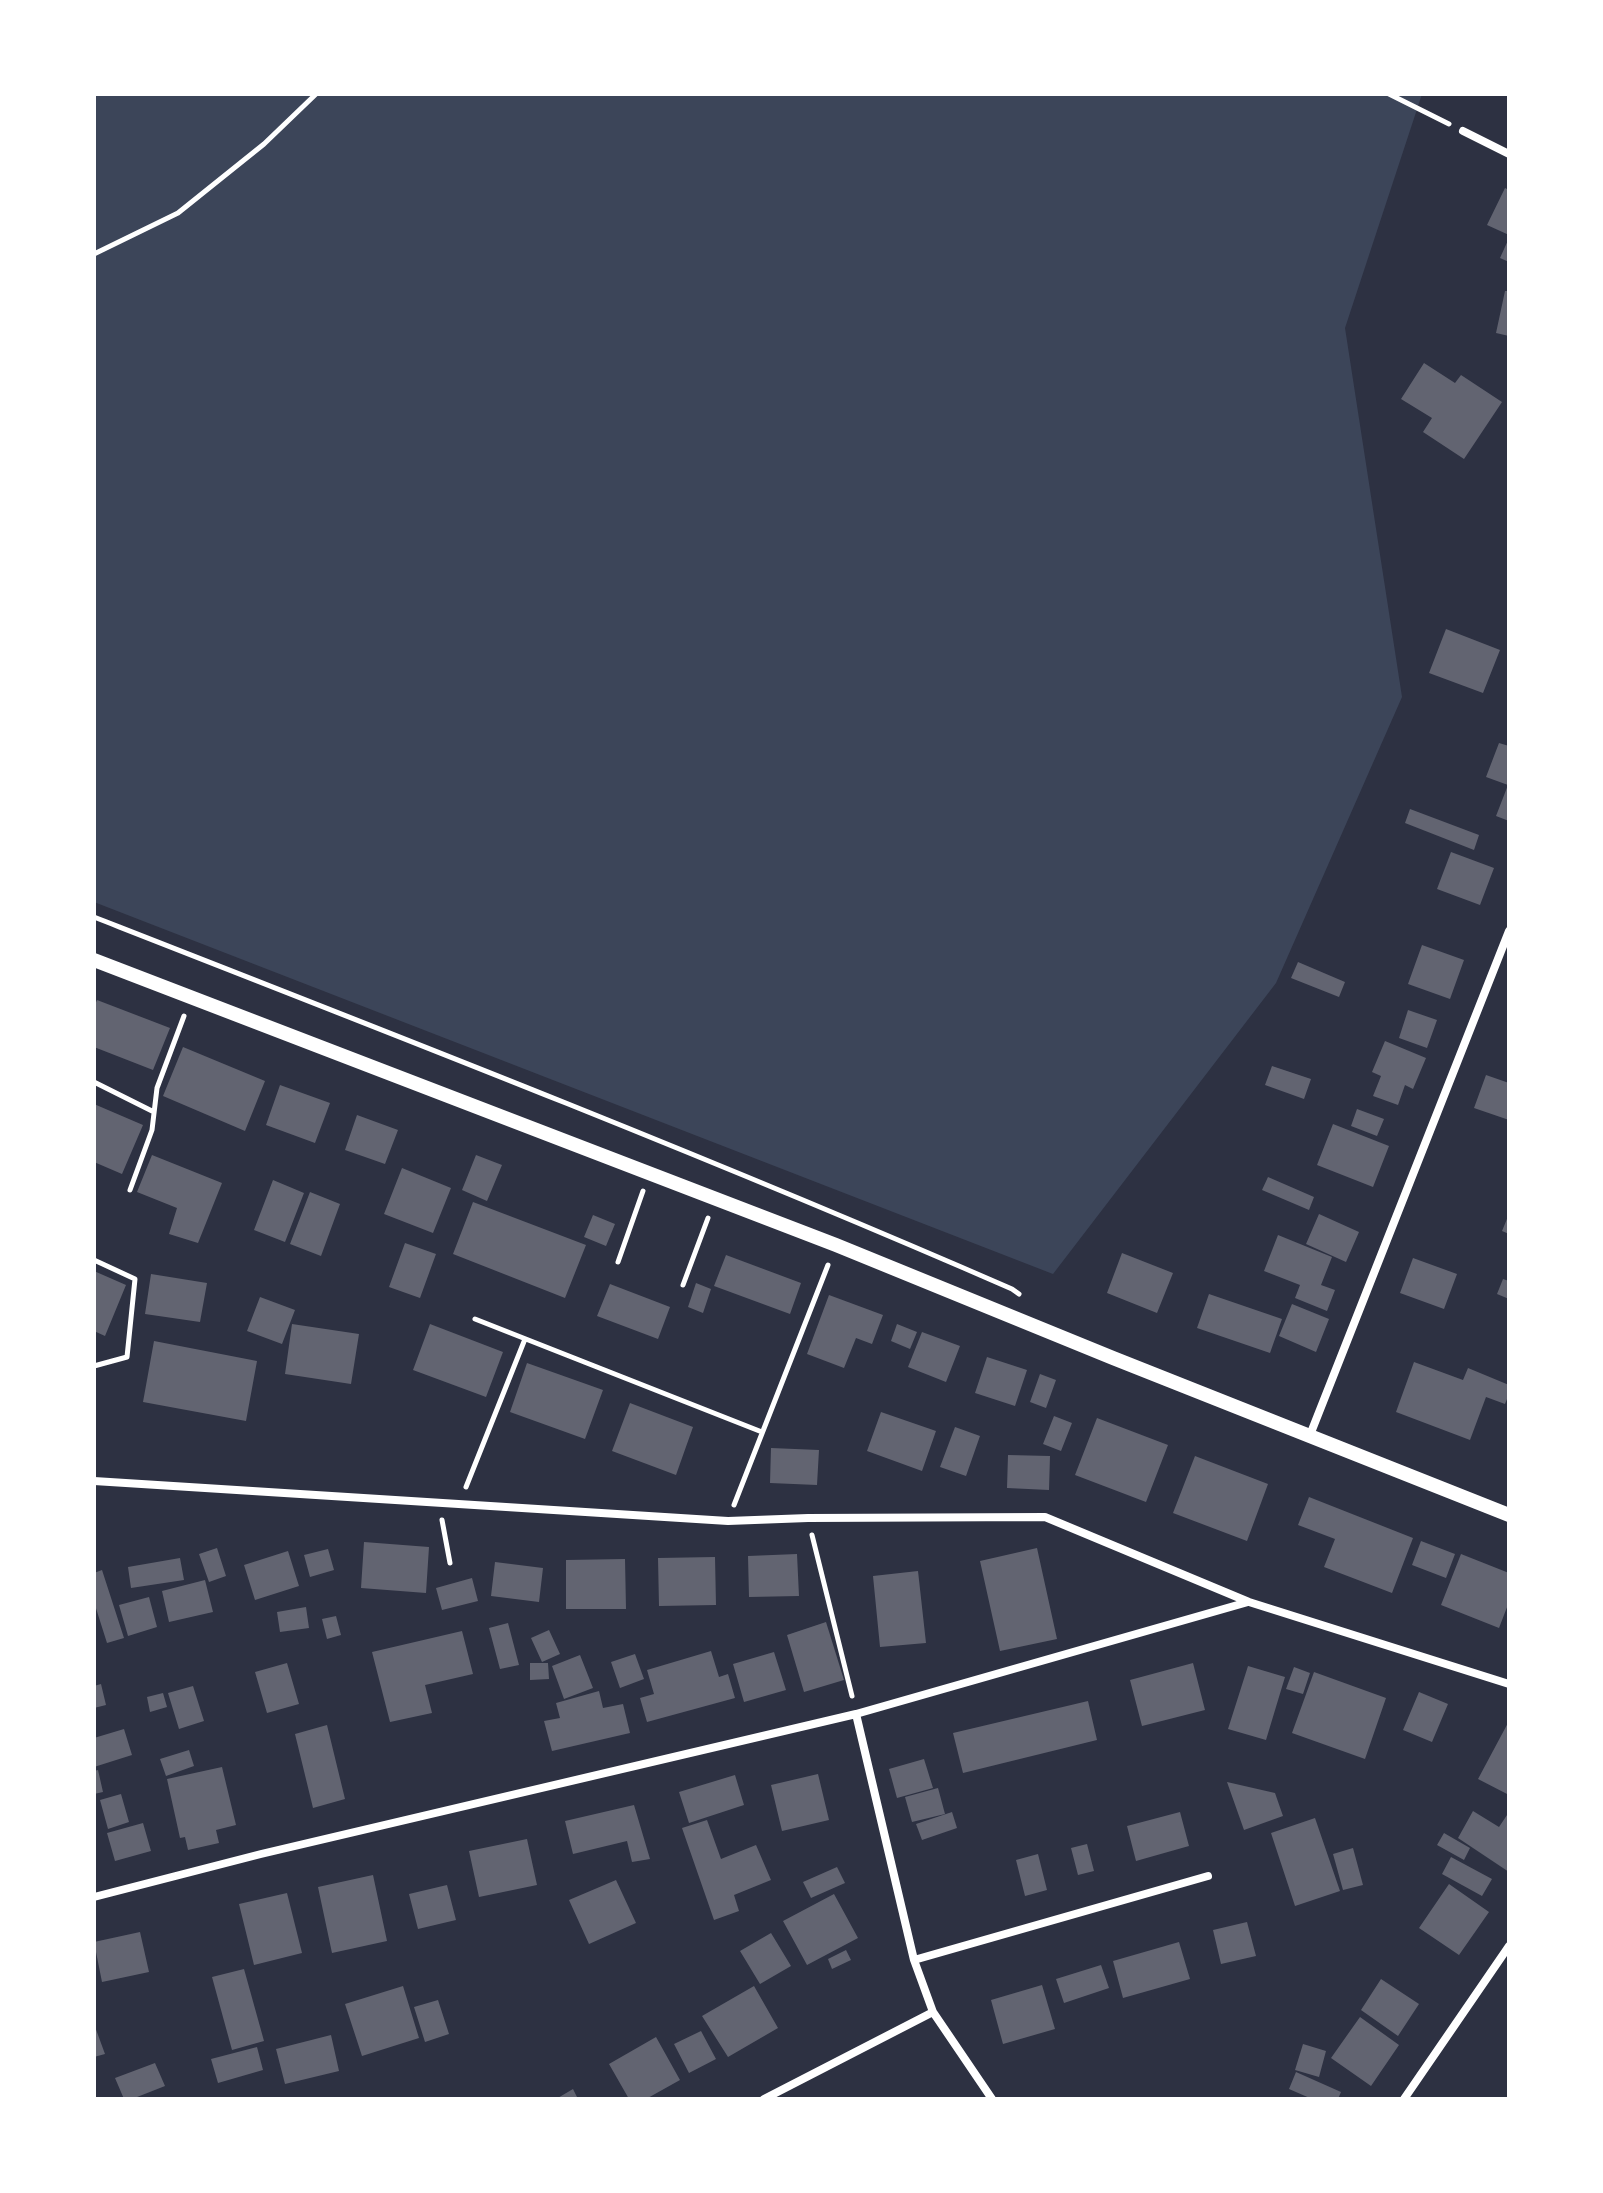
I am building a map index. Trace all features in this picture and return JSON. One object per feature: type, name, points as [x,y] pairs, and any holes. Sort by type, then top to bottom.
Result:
[{"type":"street","points":[[1463,131],[1509,154]]},
{"type":"street","points":[[1310,1435],[1509,931]]},
{"type":"street","points":[[94,960],[836,1245],[1509,1515]]},
{"type":"street","points":[[94,1481],[728,1521],[1045,1517],[1249,1602],[1509,1684]]},
{"type":"street","points":[[94,1897],[261,1854],[856,1714],[1249,1602]]},
{"type":"street","points":[[856,1714],[914,1960],[933,2012],[992,2099]]},
{"type":"street","points":[[914,1960],[1208,1876]]},
{"type":"street","points":[[1404,2099],[1509,1946]]},
{"type":"street","points":[[764,2099],[933,2012]]},
{"type":"path","points":[[94,254],[178,213],[264,144],[316,94]]},
{"type":"path","points":[[1389,94],[1463,131]]},
{"type":"path","points":[[94,917],[848,1217],[1012,1289],[1022,1297]]},
{"type":"path","points":[[130,1190],[152,1130],[157,1088],[192,997]]},
{"type":"path","points":[[94,1082],[154,1112]]},
{"type":"path","points":[[618,1262],[649,1173]]},
{"type":"path","points":[[683,1285],[715,1198]]},
{"type":"path","points":[[728,1521],[848,1217]]},
{"type":"path","points":[[94,1260],[135,1279],[127,1357],[94,1366]]},
{"type":"path","points":[[475,1319],[762,1432]]},
{"type":"path","points":[[459,1505],[525,1339]]},
{"type":"path","points":[[439,1504],[450,1563]]},
{"type":"path","points":[[808,1518],[856,1714]]},
{"type":"shaded area","points":[[94,94],[1422,94],[1345,328],[1402,697],[1276,983],[1053,1274],[94,902]]},
{"type":"building","points":[[1505,188],[1509,190],[1509,235],[1487,225]]},
{"type":"building","points":[[1509,238],[1509,262],[1500,258]]},
{"type":"building","points":[[1505,291],[1509,291],[1509,336],[1496,333]]},
{"type":"building","points":[[1424,363],[1455,383],[1461,375],[1502,402],[1464,459],[1423,432],[1432,418],[1401,399]]},
{"type":"building","points":[[1446,629],[1500,650],[1483,693],[1429,673]]},
{"type":"building","points":[[1499,743],[1509,746],[1509,821],[1496,816],[1508,785],[1486,777]]},
{"type":"building","points":[[1410,809],[1479,835],[1474,850],[1405,823]]},
{"type":"building","points":[[1451,852],[1494,868],[1480,905],[1437,889]]},
{"type":"building","points":[[1422,945],[1464,960],[1450,999],[1408,984]]},
{"type":"building","points":[[1298,962],[1345,982],[1339,997],[1291,978]]},
{"type":"building","points":[[97,1000],[170,1028],[153,1070],[94,1047],[94,1007]]},
{"type":"building","points":[[1408,1010],[1437,1020],[1427,1048],[1399,1038]]},
{"type":"building","points":[[1385,1041],[1426,1058],[1413,1089],[1405,1085],[1398,1105],[1373,1096],[1381,1076],[1372,1072]]},
{"type":"building","points":[[183,1047],[265,1081],[245,1131],[163,1096]]},
{"type":"building","points":[[1272,1066],[1311,1079],[1304,1099],[1265,1085]]},
{"type":"building","points":[[1486,1075],[1509,1083],[1509,1120],[1474,1108]]},
{"type":"building","points":[[280,1085],[330,1103],[315,1143],[266,1125]]},
{"type":"building","points":[[94,1104],[143,1125],[122,1174],[94,1162]]},
{"type":"building","points":[[1357,1109],[1384,1119],[1377,1136],[1351,1126]]},
{"type":"building","points":[[357,1115],[398,1130],[385,1164],[345,1150]]},
{"type":"building","points":[[1333,1124],[1389,1146],[1373,1187],[1317,1165]]},
{"type":"building","points":[[152,1155],[222,1183],[198,1243],[169,1234],[177,1208],[137,1192]]},
{"type":"building","points":[[476,1155],[502,1165],[487,1201],[462,1190]]},
{"type":"building","points":[[402,1168],[451,1188],[433,1233],[384,1214]]},
{"type":"building","points":[[1268,1177],[1314,1197],[1309,1210],[1262,1190]]},
{"type":"building","points":[[273,1180],[304,1193],[285,1242],[254,1230]]},
{"type":"building","points":[[310,1192],[340,1204],[321,1256],[290,1244]]},
{"type":"building","points":[[473,1202],[586,1245],[565,1298],[453,1254]]},
{"type":"building","points":[[1319,1214],[1359,1232],[1346,1262],[1306,1244]]},
{"type":"building","points":[[1509,1214],[1509,1234],[1502,1231]]},
{"type":"building","points":[[593,1215],[615,1224],[606,1246],[584,1237]]},
{"type":"building","points":[[1278,1235],[1332,1257],[1321,1285],[1335,1290],[1327,1311],[1295,1298],[1300,1285],[1264,1271]]},
{"type":"building","points":[[405,1243],[436,1254],[420,1298],[389,1287]]},
{"type":"building","points":[[1122,1253],[1173,1273],[1157,1313],[1107,1293]]},
{"type":"building","points":[[726,1255],[801,1283],[790,1314],[714,1286]]},
{"type":"building","points":[[1413,1258],[1457,1274],[1444,1309],[1400,1293]]},
{"type":"building","points":[[94,1271],[126,1285],[105,1336],[94,1331]]},
{"type":"building","points":[[151,1274],[207,1283],[200,1322],[145,1314]]},
{"type":"building","points":[[1503,1279],[1509,1281],[1509,1299],[1497,1294]]},
{"type":"building","points":[[696,1283],[711,1289],[703,1313],[688,1307]]},
{"type":"building","points":[[610,1284],[670,1307],[658,1339],[597,1316]]},
{"type":"building","points":[[1209,1294],[1282,1319],[1270,1353],[1197,1328]]},
{"type":"building","points":[[829,1295],[883,1315],[872,1344],[856,1338],[844,1368],[807,1354]]},
{"type":"building","points":[[260,1297],[295,1310],[282,1344],[247,1331]]},
{"type":"building","points":[[1292,1304],[1329,1319],[1316,1352],[1279,1336]]},
{"type":"building","points":[[292,1324],[359,1334],[351,1384],[285,1374]]},
{"type":"building","points":[[430,1324],[503,1352],[486,1397],[413,1370]]},
{"type":"building","points":[[897,1324],[917,1332],[910,1349],[891,1341]]},
{"type":"building","points":[[922,1332],[960,1346],[946,1382],[908,1367]]},
{"type":"building","points":[[154,1341],[257,1361],[246,1421],[143,1402]]},
{"type":"building","points":[[987,1357],[1027,1370],[1015,1406],[975,1393]]},
{"type":"building","points":[[1414,1362],[1463,1380],[1468,1368],[1509,1385],[1509,1394],[1505,1404],[1486,1397],[1470,1440],[1396,1412]]},
{"type":"building","points":[[527,1363],[603,1390],[585,1439],[510,1412]]},
{"type":"building","points":[[1040,1374],[1056,1380],[1046,1408],[1030,1402]]},
{"type":"building","points":[[630,1403],[693,1427],[676,1475],[612,1451]]},
{"type":"building","points":[[881,1412],[936,1431],[922,1471],[867,1451]]},
{"type":"building","points":[[1054,1416],[1072,1423],[1061,1451],[1043,1444]]},
{"type":"building","points":[[1097,1418],[1168,1445],[1146,1502],[1075,1475]]},
{"type":"building","points":[[955,1427],[980,1436],[966,1476],[940,1467]]},
{"type":"building","points":[[771,1448],[819,1450],[817,1485],[770,1483]]},
{"type":"building","points":[[1008,1455],[1050,1456],[1049,1490],[1007,1488]]},
{"type":"building","points":[[1195,1456],[1268,1484],[1247,1541],[1173,1513]]},
{"type":"building","points":[[1309,1497],[1413,1538],[1392,1593],[1324,1567],[1335,1539],[1298,1525]]},
{"type":"building","points":[[1421,1541],[1455,1554],[1446,1578],[1412,1565]]},
{"type":"building","points":[[364,1542],[429,1547],[426,1593],[361,1588]]},
{"type":"building","points":[[217,1548],[226,1576],[209,1582],[199,1554]]},
{"type":"building","points":[[1037,1548],[1057,1639],[1000,1651],[980,1561]]},
{"type":"building","points":[[328,1549],[334,1570],[310,1577],[304,1555]]},
{"type":"building","points":[[288,1551],[299,1586],[255,1600],[244,1565]]},
{"type":"building","points":[[797,1554],[799,1596],[749,1597],[748,1556]]},
{"type":"building","points":[[1461,1554],[1509,1573],[1509,1602],[1499,1628],[1441,1605]]},
{"type":"building","points":[[715,1557],[716,1605],[659,1606],[658,1558]]},
{"type":"building","points":[[180,1558],[184,1580],[131,1588],[128,1567]]},
{"type":"building","points":[[625,1559],[626,1609],[566,1609],[566,1560]]},
{"type":"building","points":[[495,1562],[543,1568],[539,1602],[491,1596]]},
{"type":"building","points":[[102,1570],[124,1638],[107,1643],[94,1602],[94,1573]]},
{"type":"building","points":[[918,1571],[926,1643],[880,1647],[873,1576]]},
{"type":"building","points":[[472,1578],[478,1601],[442,1610],[436,1588]]},
{"type":"building","points":[[205,1580],[213,1612],[169,1622],[162,1591]]},
{"type":"building","points":[[149,1597],[157,1627],[128,1636],[119,1605]]},
{"type":"building","points":[[306,1607],[309,1628],[280,1632],[277,1612]]},
{"type":"building","points":[[336,1616],[341,1635],[327,1639],[322,1619]]},
{"type":"building","points":[[826,1622],[844,1680],[804,1692],[787,1635]]},
{"type":"building","points":[[508,1623],[519,1665],[500,1669],[489,1628]]},
{"type":"building","points":[[549,1630],[560,1654],[542,1662],[531,1638]]},
{"type":"building","points":[[462,1631],[473,1674],[425,1685],[432,1713],[390,1722],[372,1652]]},
{"type":"building","points":[[711,1651],[719,1677],[728,1674],[735,1698],[647,1722],[640,1698],[654,1694],[647,1670]]},
{"type":"building","points":[[774,1652],[786,1690],[744,1702],[733,1664]]},
{"type":"building","points":[[635,1654],[644,1679],[620,1688],[611,1662]]},
{"type":"building","points":[[580,1655],[593,1688],[564,1699],[552,1666]]},
{"type":"building","points":[[287,1663],[299,1704],[267,1713],[255,1672]]},
{"type":"building","points":[[530,1663],[548,1663],[549,1679],[530,1680]]},
{"type":"building","points":[[1193,1663],[1205,1710],[1142,1726],[1130,1680]]},
{"type":"building","points":[[1248,1666],[1285,1677],[1266,1740],[1228,1729]]},
{"type":"building","points":[[1294,1667],[1310,1673],[1303,1694],[1286,1689]]},
{"type":"building","points":[[1314,1672],[1386,1698],[1365,1759],[1292,1733]]},
{"type":"building","points":[[101,1684],[106,1705],[94,1708],[94,1686]]},
{"type":"building","points":[[193,1686],[204,1721],[179,1729],[168,1693]]},
{"type":"building","points":[[599,1691],[603,1708],[623,1704],[630,1733],[552,1751],[544,1721],[560,1718],[556,1703]]},
{"type":"building","points":[[1419,1692],[1448,1704],[1432,1742],[1403,1730]]},
{"type":"building","points":[[163,1693],[167,1707],[150,1712],[147,1697]]},
{"type":"building","points":[[1088,1701],[1097,1740],[963,1773],[953,1733]]},
{"type":"building","points":[[1509,1721],[1509,1795],[1478,1779]]},
{"type":"building","points":[[327,1725],[345,1799],[313,1808],[295,1734]]},
{"type":"building","points":[[124,1729],[132,1755],[94,1767],[94,1738]]},
{"type":"building","points":[[189,1750],[194,1766],[166,1776],[160,1759]]},
{"type":"building","points":[[924,1759],[933,1788],[897,1798],[889,1769]]},
{"type":"building","points":[[222,1767],[236,1825],[216,1830],[219,1843],[188,1850],[185,1837],[180,1838],[167,1779]]},
{"type":"building","points":[[98,1770],[103,1792],[94,1794],[94,1771]]},
{"type":"building","points":[[818,1774],[829,1820],[782,1831],[771,1785]]},
{"type":"building","points":[[735,1775],[744,1805],[689,1823],[679,1792]]},
{"type":"building","points":[[1227,1782],[1275,1793],[1283,1816],[1244,1830]]},
{"type":"building","points":[[938,1788],[945,1814],[912,1822],[905,1797]]},
{"type":"building","points":[[121,1794],[129,1822],[108,1829],[100,1800]]},
{"type":"building","points":[[634,1805],[650,1859],[632,1862],[627,1841],[573,1854],[565,1821]]},
{"type":"building","points":[[1473,1811],[1499,1827],[1509,1812],[1509,1872],[1458,1838]]},
{"type":"building","points":[[952,1812],[957,1828],[922,1840],[916,1824]]},
{"type":"building","points":[[1180,1812],[1189,1846],[1136,1861],[1127,1826]]},
{"type":"building","points":[[1315,1818],[1340,1891],[1295,1906],[1271,1833]]},
{"type":"building","points":[[707,1820],[721,1859],[756,1845],[771,1880],[734,1895],[739,1911],[714,1920],[682,1828]]},
{"type":"building","points":[[143,1823],[151,1851],[115,1861],[107,1833]]},
{"type":"building","points":[[1444,1833],[1470,1848],[1464,1860],[1437,1845]]},
{"type":"building","points":[[527,1839],[537,1885],[479,1897],[469,1851]]},
{"type":"building","points":[[1087,1844],[1094,1871],[1078,1875],[1071,1848]]},
{"type":"building","points":[[1353,1848],[1363,1885],[1343,1890],[1333,1854]]},
{"type":"building","points":[[1038,1854],[1047,1890],[1025,1896],[1016,1860]]},
{"type":"building","points":[[1451,1857],[1492,1879],[1482,1896],[1442,1874]]},
{"type":"building","points":[[837,1867],[845,1883],[811,1898],[803,1882]]},
{"type":"building","points":[[373,1875],[387,1941],[332,1953],[318,1887]]},
{"type":"building","points":[[616,1880],[636,1923],[589,1944],[569,1900]]},
{"type":"building","points":[[1449,1884],[1489,1912],[1459,1955],[1419,1928]]},
{"type":"building","points":[[447,1885],[456,1920],[418,1929],[409,1894]]},
{"type":"building","points":[[287,1893],[302,1953],[254,1965],[239,1904]]},
{"type":"building","points":[[834,1894],[858,1938],[807,1965],[783,1921]]},
{"type":"building","points":[[1247,1922],[1256,1956],[1221,1964],[1213,1930]]},
{"type":"building","points":[[140,1932],[149,1972],[102,1982],[94,1942]]},
{"type":"building","points":[[771,1933],[791,1966],[760,1984],[740,1951]]},
{"type":"building","points":[[1179,1942],[1190,1979],[1123,1998],[1113,1961]]},
{"type":"building","points":[[846,1950],[851,1960],[832,1969],[828,1959]]},
{"type":"building","points":[[1101,1965],[1109,1988],[1064,2003],[1056,1979]]},
{"type":"building","points":[[244,1969],[264,2041],[232,2050],[212,1977]]},
{"type":"building","points":[[1381,1979],[1419,2004],[1398,2036],[1361,2010]]},
{"type":"building","points":[[1042,1985],[1055,2029],[1003,2044],[991,2000]]},
{"type":"building","points":[[403,1986],[419,2038],[362,2056],[345,2004]]},
{"type":"building","points":[[754,1986],[778,2028],[728,2057],[702,2016]]},
{"type":"building","points":[[438,2000],[449,2034],[425,2042],[414,2007]]},
{"type":"building","points":[[1360,2017],[1399,2045],[1371,2086],[1331,2058]]},
{"type":"building","points":[[94,2024],[105,2054],[94,2057]]},
{"type":"building","points":[[701,2031],[716,2059],[689,2073],[674,2044]]},
{"type":"building","points":[[331,2035],[339,2071],[285,2084],[276,2049]]},
{"type":"building","points":[[656,2037],[680,2080],[646,2099],[629,2099],[609,2064]]},
{"type":"building","points":[[1303,2044],[1326,2051],[1319,2077],[1295,2070]]},
{"type":"building","points":[[257,2047],[263,2070],[218,2083],[211,2059]]},
{"type":"building","points":[[155,2063],[165,2086],[132,2099],[124,2099],[115,2078]]},
{"type":"building","points":[[1296,2072],[1341,2092],[1338,2099],[1312,2099],[1289,2089]]},
{"type":"building","points":[[573,2089],[578,2099],[556,2099]]}]
